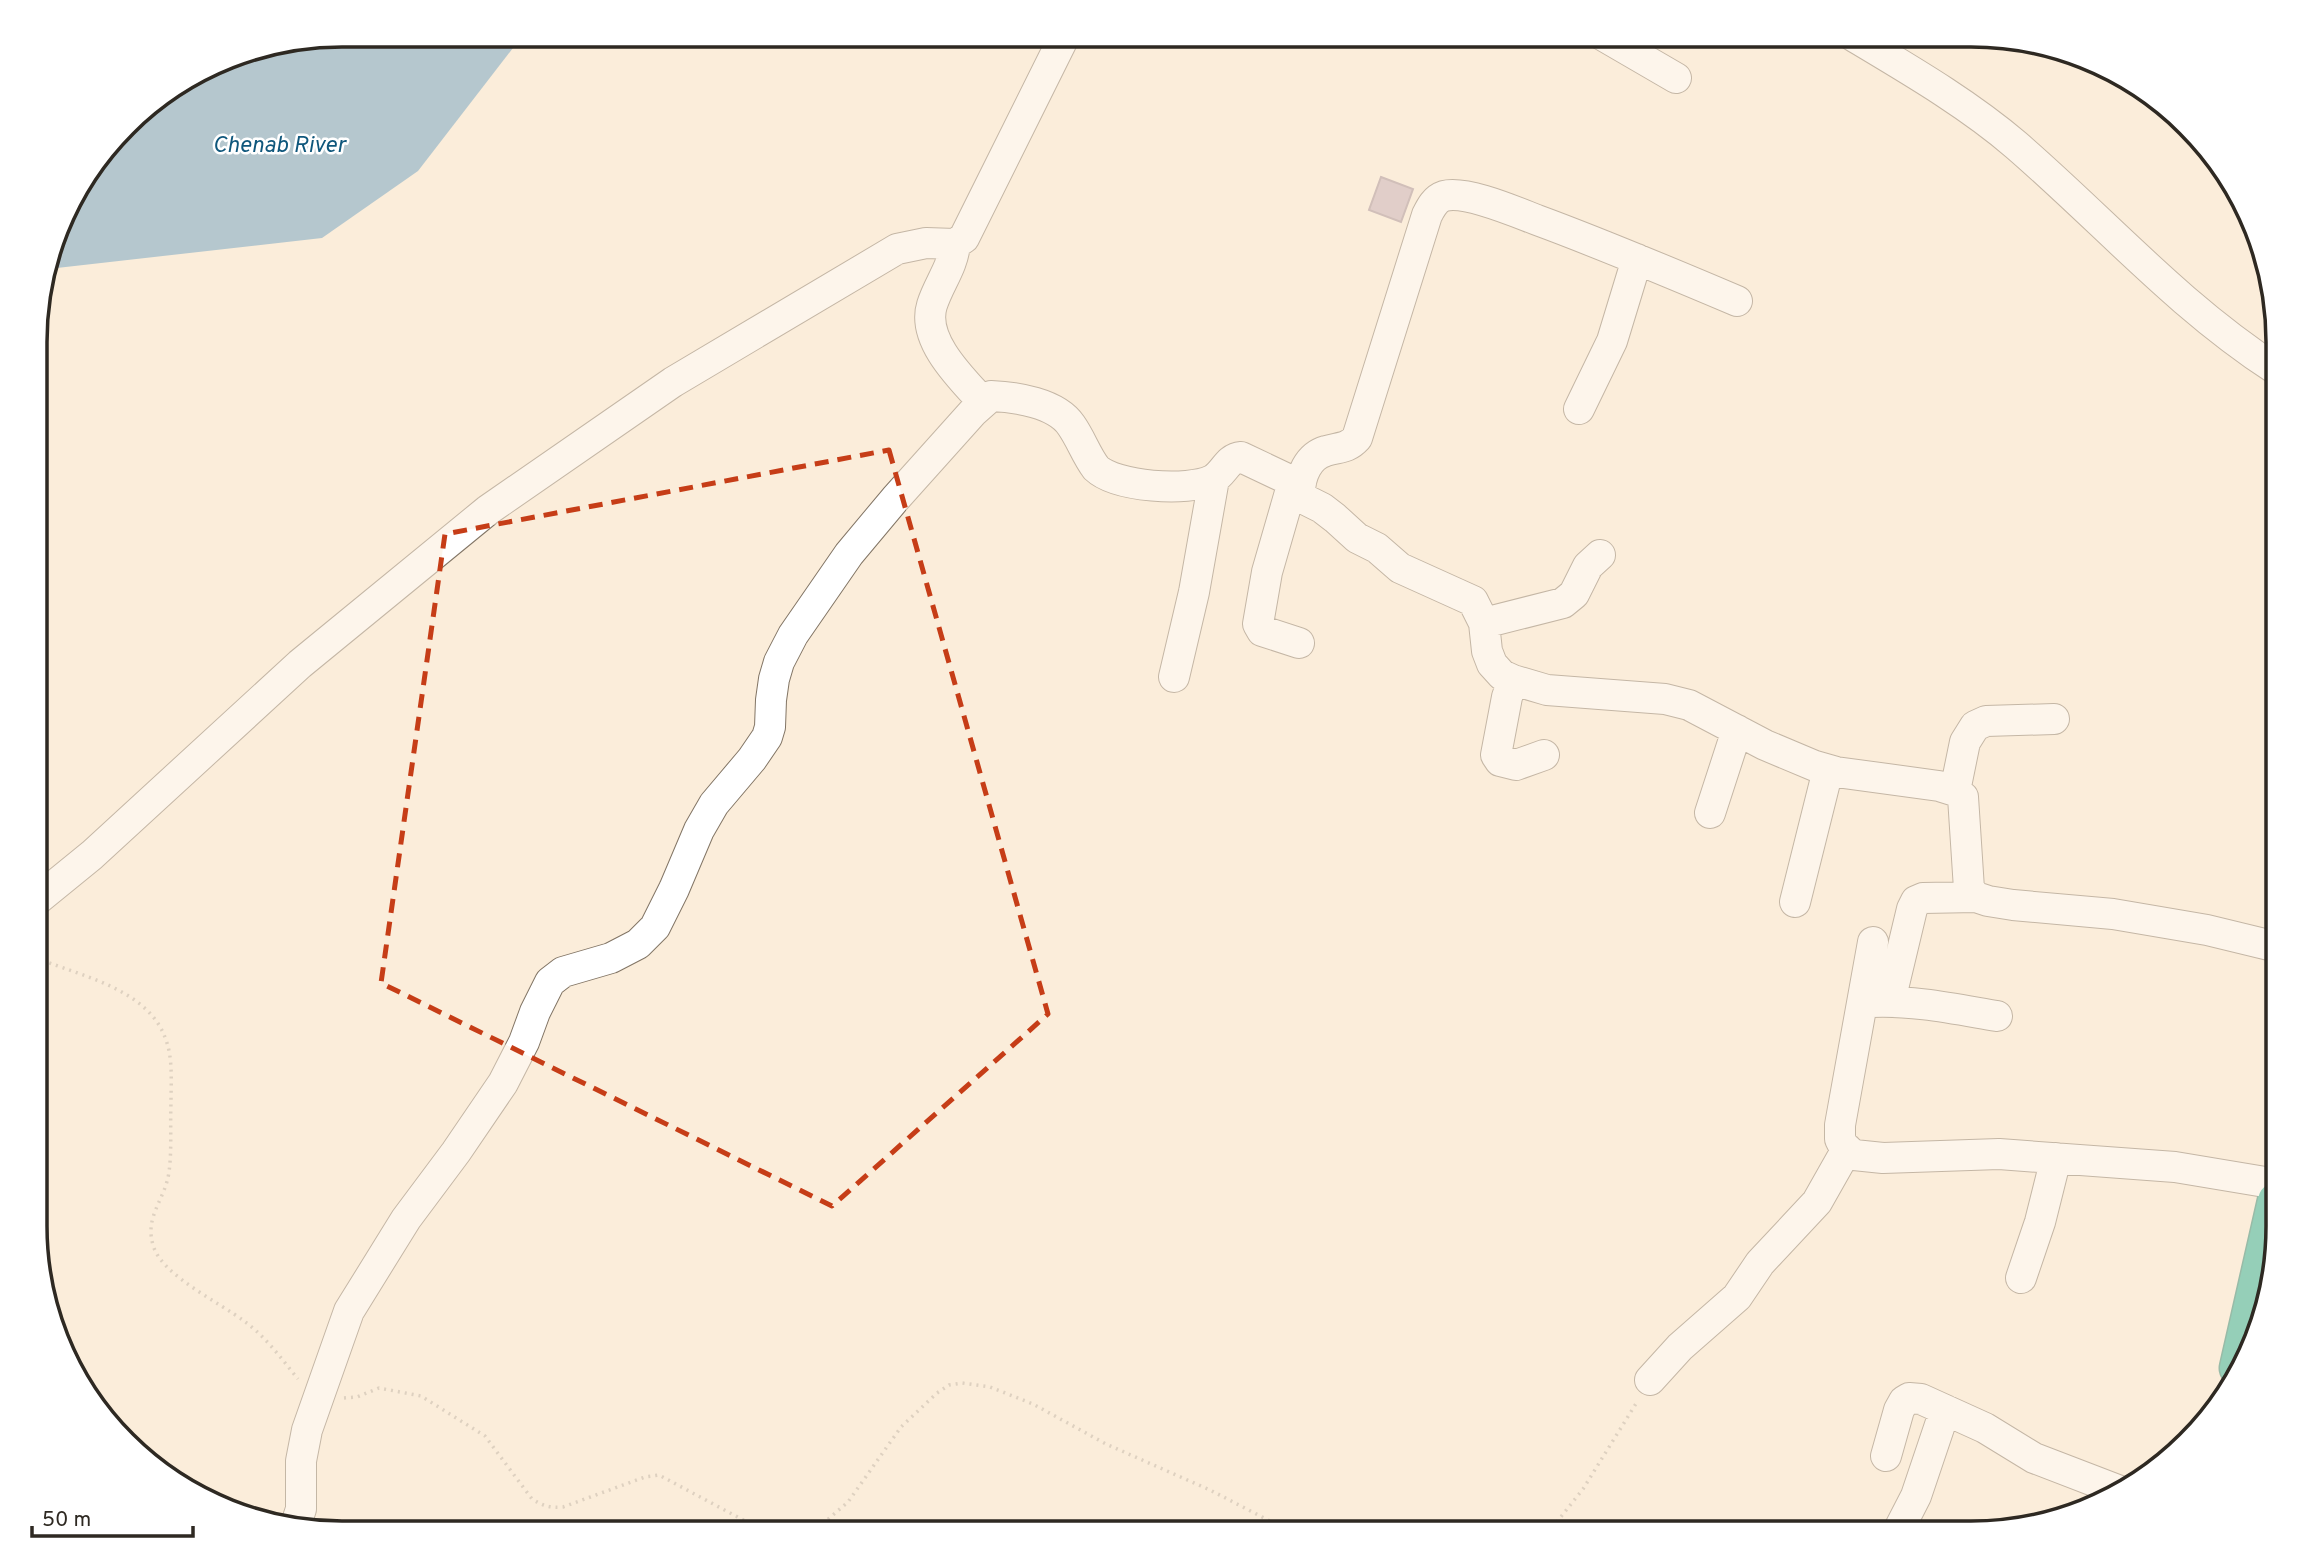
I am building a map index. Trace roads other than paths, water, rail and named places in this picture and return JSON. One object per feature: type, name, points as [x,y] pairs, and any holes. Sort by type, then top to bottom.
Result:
[{"type":"highway","points":[[2249,1323],[2263,1261]]},
{"type":"street","points":[[47,892],[92,855],[300,664],[488,510],[673,382],[897,249],[926,243],[955,244],[964,238],[1059,47]]},
{"type":"street","points":[[1621,47],[1676,78]]},
{"type":"street","points":[[1870,47],[1967,108],[2015,145],[2163,283],[2266,363]]},
{"type":"street","points":[[1299,643],[1262,631],[1258,624],[1267,572],[1296,483],[1307,466],[1323,451],[1345,448],[1357,438],[1427,215],[1434,202],[1443,196],[1457,195],[1495,204],[1737,301]]},
{"type":"street","points":[[955,244],[951,263],[932,305],[931,323],[941,352],[959,377],[983,402]]},
{"type":"street","points":[[1579,409],[1612,341],[1637,259]]},
{"type":"street","points":[[298,1517],[301,1508],[301,1461],[307,1430],[349,1311],[406,1219],[503,1083],[550,982],[563,972],[611,958],[638,944],[655,927],[699,830],[714,804],[767,737],[774,680],[779,662],[793,635],[849,554],[895,499],[991,396],[1006,397],[1060,413],[1070,422],[1096,468],[1121,481],[1143,485],[1202,484],[1214,479],[1229,461],[1241,457],[1296,483],[1304,499],[1322,508],[1347,530],[1377,548],[1400,568],[1473,601],[1484,622],[1487,651],[1492,664],[1502,675],[1513,680],[1547,690],[1665,699],[1689,705],[1765,745],[1828,769],[1940,786],[1955,791],[1963,797],[1969,889],[1976,897]]},
{"type":"street","points":[[1174,677],[1194,592],[1214,479]]},
{"type":"street","points":[[1484,622],[1563,603],[1574,594],[1588,566],[1601,555]]},
{"type":"street","points":[[1513,680],[1507,696],[1496,755],[1500,761],[1516,765],[1544,755]]},
{"type":"street","points":[[1955,791],[1965,742],[1975,726],[1986,721],[2054,719]]},
{"type":"street","points":[[1710,813],[1737,730]]},
{"type":"street","points":[[1795,902],[1828,769]]},
{"type":"street","points":[[1890,1001],[1912,909],[1916,901],[1923,898],[1976,897],[2013,905],[2113,914],[2207,930],[2266,944]]},
{"type":"street","points":[[1873,942],[1840,1125],[1840,1139],[1854,1155],[1883,1158],[1999,1154],[2175,1167],[2266,1182]]},
{"type":"street","points":[[1860,1003],[1890,1001],[1997,1016]]},
{"type":"street","points":[[1650,1380],[1681,1347],[1737,1297],[1760,1263],[1817,1202],[1847,1149]]},
{"type":"street","points":[[2021,1278],[2040,1222],[2056,1158]]},
{"type":"street","points":[[1886,1456],[1904,1401],[1909,1398],[1921,1399],[1985,1428],[2034,1458],[2108,1486]]},
{"type":"street","points":[[1903,1521],[1916,1496],[1945,1410]]},
{"type":"water","name":"Chenab River","points":[[342,47],[514,47],[418,171],[322,238],[57,268],[78,212],[97,178],[120,148],[163,108],[212,78],[266,57],[303,50]]}]
